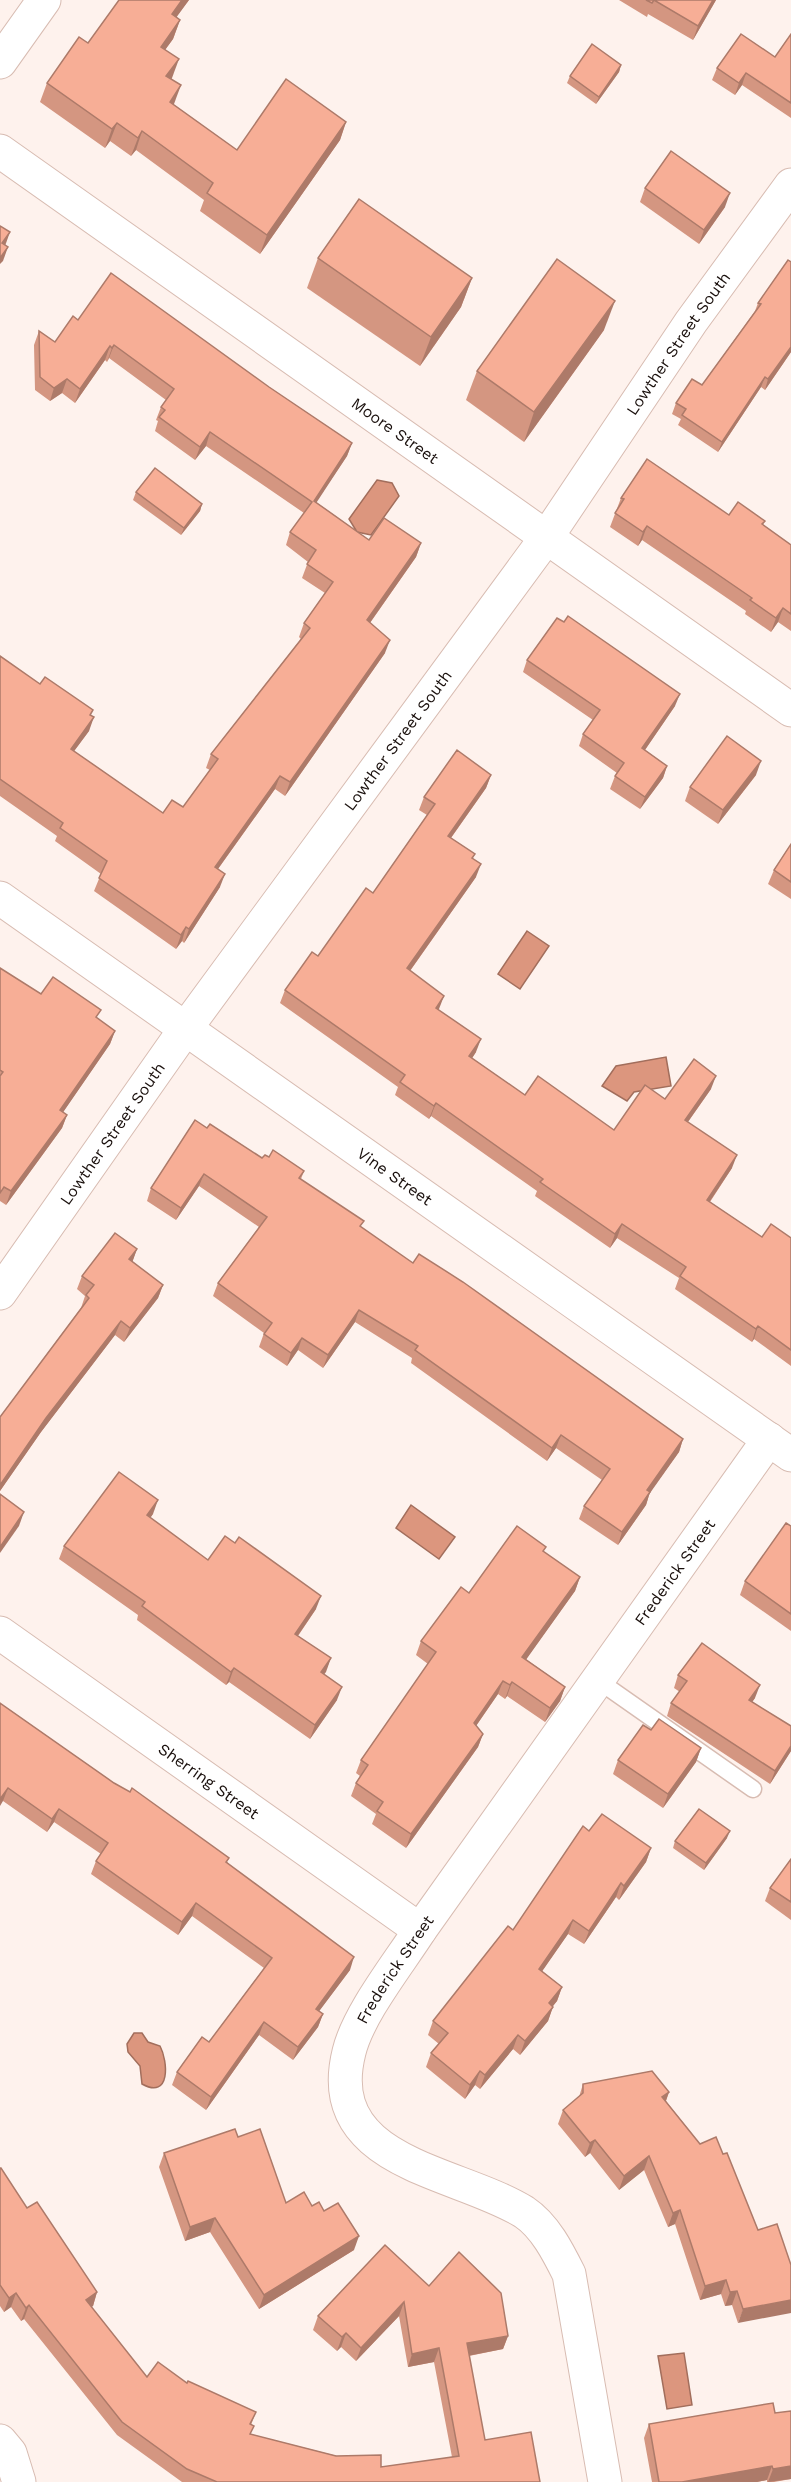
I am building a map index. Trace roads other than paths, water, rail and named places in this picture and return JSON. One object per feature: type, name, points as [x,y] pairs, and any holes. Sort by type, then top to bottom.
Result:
[{"type":"street","points":[[0,62],[44,0]]},
{"type":"street","name":"Moore Street","points":[[0,151],[791,710]]},
{"type":"street","name":"Lowther Street South","points":[[0,1293],[186,1028],[546,538],[691,322],[791,185]]},
{"type":"street","name":"Vine Street","points":[[0,897],[780,1447]]},
{"type":"street","name":"Frederick Street","points":[[605,2482],[569,2274],[554,2243],[525,2212],[385,2151],[356,2124],[345,2088],[349,2051],[366,2013],[420,1930],[597,1679],[780,1447]]},
{"type":"street","name":"Sherring Street","points":[[0,1633],[420,1930]]},
{"type":"street","points":[[10,2459],[43,2482]]},
{"type":"lane","points":[[597,1679],[753,1789]]}]
